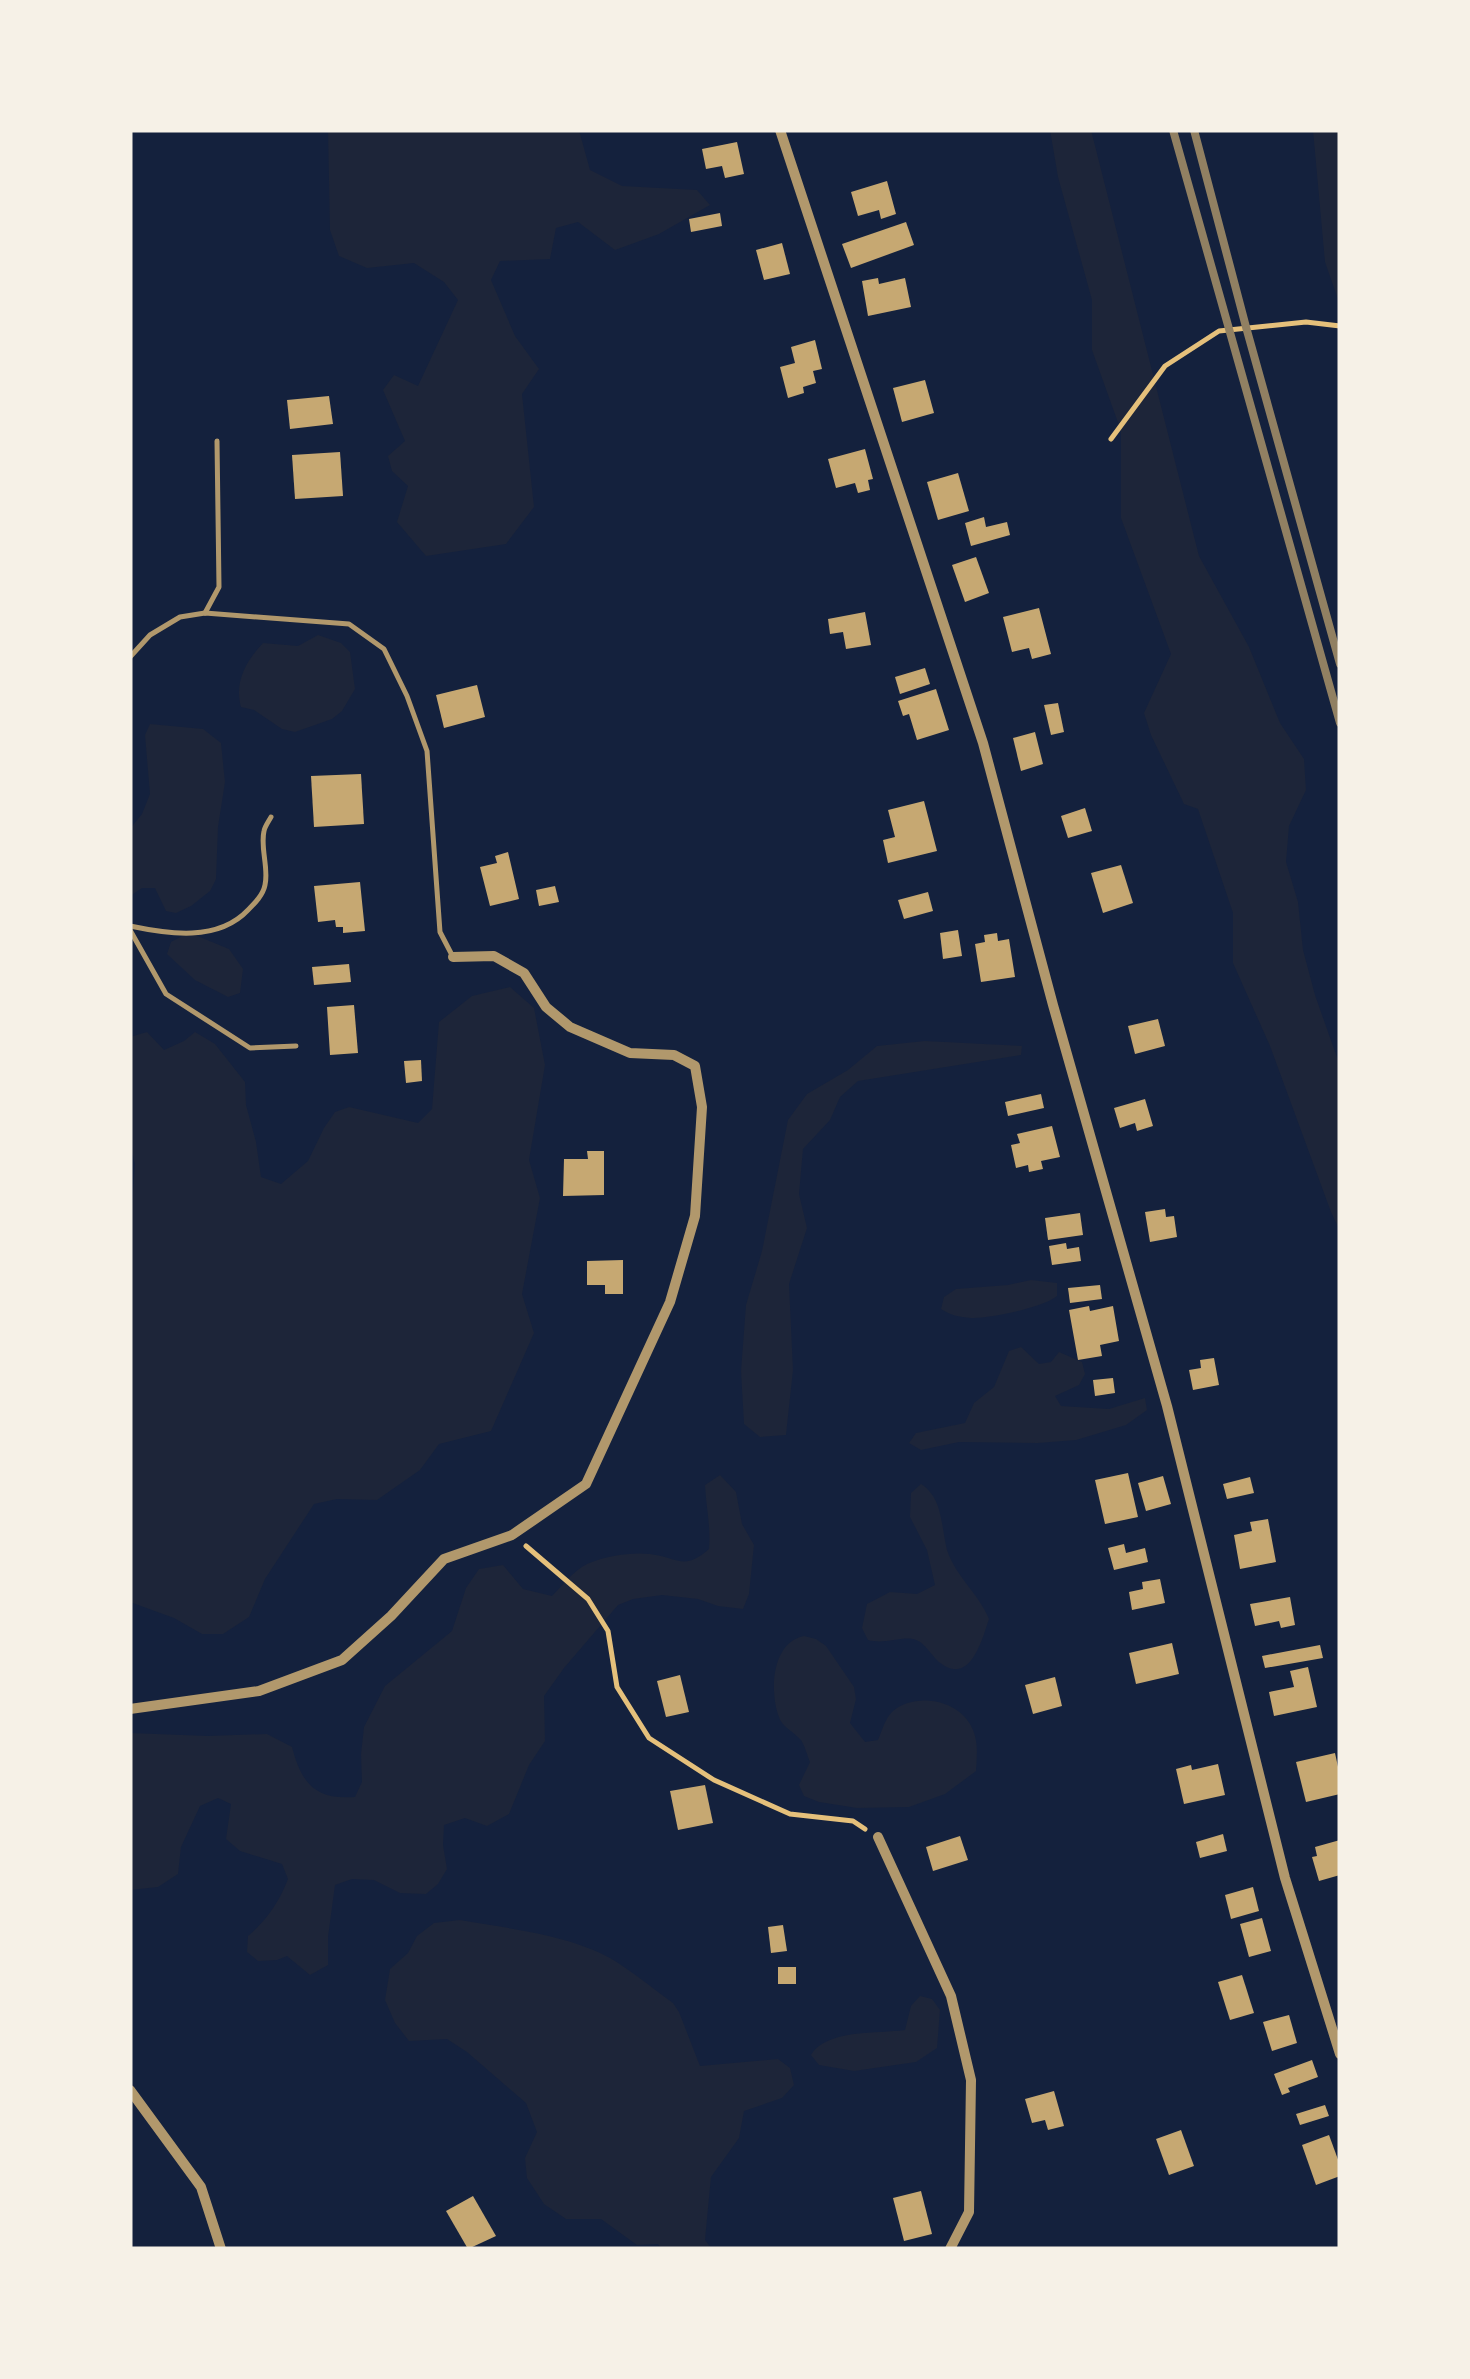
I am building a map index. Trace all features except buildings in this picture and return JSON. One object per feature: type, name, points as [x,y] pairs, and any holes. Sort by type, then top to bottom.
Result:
[{"type":"street","points":[[780,130],[983,744],[1167,1406],[1285,1878],[1340,2054]]},
{"type":"street","points":[[130,1709],[258,1691],[342,1660],[391,1616],[444,1559],[512,1534],[586,1484],[670,1302],[695,1216],[702,1107],[695,1066],[674,1054],[630,1053],[570,1027],[546,1007],[524,974],[494,956],[454,957]]},
{"type":"street","points":[[878,1837],[950,1996],[971,2080],[969,2212],[950,2249]]},
{"type":"street","points":[[130,2090],[201,2188],[221,2249]]},
{"type":"lane","points":[[206,613],[219,587],[217,441]]},
{"type":"lane","points":[[130,657],[150,635],[180,617],[206,613],[348,624],[384,649],[427,751],[440,932],[454,957]]},
{"type":"lane","points":[[130,928],[190,934],[217,929],[241,918],[258,900],[265,885],[264,831],[271,817]]},
{"type":"lane","points":[[130,928],[166,994],[250,1048],[296,1046]]},
{"type":"path","points":[[1111,439],[1165,366],[1219,331],[1306,322],[1340,326]]},
{"type":"path","points":[[512,1534],[588,1600],[608,1631],[617,1687],[649,1738],[714,1780],[790,1814],[853,1821],[878,1837]]},
{"type":"shaded area","points":[[328,130],[579,130],[590,170],[622,186],[697,190],[710,205],[659,234],[615,250],[578,222],[556,228],[550,259],[500,261],[491,280],[515,336],[539,369],[522,394],[534,507],[506,544],[426,556],[397,522],[408,486],[392,471],[388,456],[405,441],[383,390],[394,375],[418,386],[458,300],[444,282],[414,263],[367,268],[339,256],[330,230]]},
{"type":"shaded area","points":[[1050,130],[1091,130],[1199,556],[1249,647],[1280,723],[1304,759],[1306,790],[1289,826],[1286,862],[1298,902],[1303,950],[1340,1066],[1340,1231],[1270,1046],[1233,963],[1233,913],[1198,809],[1184,804],[1144,713],[1171,654],[1121,518],[1121,431],[1092,350],[1092,300],[1058,177]]},
{"type":"shaded area","points":[[1313,130],[1340,130],[1340,305],[1325,262]]},
{"type":"shaded area","points":[[318,635],[341,643],[350,652],[355,689],[342,711],[332,719],[295,732],[241,707],[239,689],[243,672],[263,643],[298,646]]},
{"type":"shaded area","points":[[150,724],[203,729],[221,743],[225,782],[216,879],[210,891],[176,913],[166,911],[155,888],[142,888],[130,896],[130,829],[150,794],[145,735]]},
{"type":"shaded area","points":[[195,935],[229,949],[243,969],[240,993],[228,997],[195,980],[167,954],[171,942]]},
{"type":"shaded area","points":[[510,987],[534,1008],[545,1065],[529,1160],[540,1198],[522,1294],[534,1333],[491,1431],[439,1444],[420,1470],[377,1500],[337,1499],[314,1504],[265,1579],[249,1617],[223,1634],[202,1634],[174,1618],[130,1602],[130,1235],[135,1164],[130,1145],[130,1037],[147,1032],[164,1050],[195,1032],[215,1044],[245,1082],[261,1177],[281,1184],[308,1161],[335,1112],[349,1107],[418,1123],[432,1109],[439,1022],[472,996]]},
{"type":"shaded area","points":[[925,1041],[1022,1046],[1021,1055],[858,1081],[840,1097],[830,1120],[803,1149],[799,1194],[807,1228],[789,1284],[793,1370],[786,1435],[760,1437],[744,1424],[741,1371],[746,1305],[762,1251],[788,1120],[807,1094],[848,1070],[877,1046]]},
{"type":"shaded area","points":[[1031,1280],[1057,1283],[1057,1296],[1029,1308],[980,1318],[941,1309],[944,1297],[956,1289]]},
{"type":"shaded area","points":[[1021,1347],[1039,1364],[1051,1362],[1059,1352],[1082,1362],[1085,1374],[1079,1385],[1055,1396],[1061,1406],[1109,1409],[1145,1398],[1147,1410],[1126,1425],[1076,1440],[959,1442],[921,1450],[909,1443],[916,1433],[965,1423],[974,1403],[994,1387],[1009,1351]]},
{"type":"shaded area","points":[[720,1475],[736,1492],[742,1524],[754,1545],[749,1594],[743,1609],[662,1595],[618,1605],[544,1696],[545,1741],[529,1765],[509,1814],[487,1826],[465,1818],[444,1825],[447,1869],[426,1894],[400,1893],[374,1880],[352,1879],[335,1885],[328,1965],[310,1975],[287,1956],[258,1961],[247,1952],[248,1936],[272,1910],[288,1879],[282,1864],[240,1851],[226,1839],[231,1804],[218,1798],[200,1806],[181,1847],[178,1874],[158,1887],[130,1890],[130,1733],[267,1734],[292,1747],[300,1771],[312,1787],[330,1796],[355,1797],[362,1782],[364,1727],[385,1686],[452,1631],[466,1588],[479,1569],[503,1565],[523,1589],[552,1596],[577,1570],[602,1559],[643,1554],[693,1560],[709,1549],[705,1485]]},
{"type":"shaded area","points":[[921,1484],[937,1505],[951,1560],[989,1619],[973,1658],[959,1669],[939,1662],[916,1640],[868,1640],[862,1628],[867,1604],[890,1592],[917,1594],[935,1585],[927,1550],[910,1517],[911,1493]]},
{"type":"shaded area","points":[[804,1636],[826,1646],[854,1687],[856,1699],[850,1723],[865,1742],[878,1740],[888,1717],[902,1705],[934,1701],[955,1709],[970,1724],[977,1747],[976,1771],[945,1794],[909,1807],[857,1808],[804,1796],[799,1785],[810,1762],[801,1740],[781,1721],[774,1682],[779,1657],[793,1640]]},
{"type":"shaded area","points":[[460,1920],[557,1938],[610,1958],[673,2003],[700,2066],[778,2059],[790,2068],[794,2085],[782,2098],[744,2111],[739,2138],[711,2177],[705,2240],[712,2249],[637,2245],[601,2219],[566,2219],[544,2204],[527,2178],[525,2158],[537,2132],[526,2103],[447,2039],[409,2041],[395,2023],[385,2000],[390,1969],[408,1953],[417,1936],[434,1923]]},
{"type":"shaded area","points":[[920,1996],[932,1999],[940,2010],[937,2048],[916,2062],[854,2071],[819,2065],[811,2055],[818,2047],[840,2037],[905,2030],[911,2006]]},
{"type":"railway","points":[[1173,130],[1340,723]]},
{"type":"railway","points":[[1194,130],[1340,664]]}]
